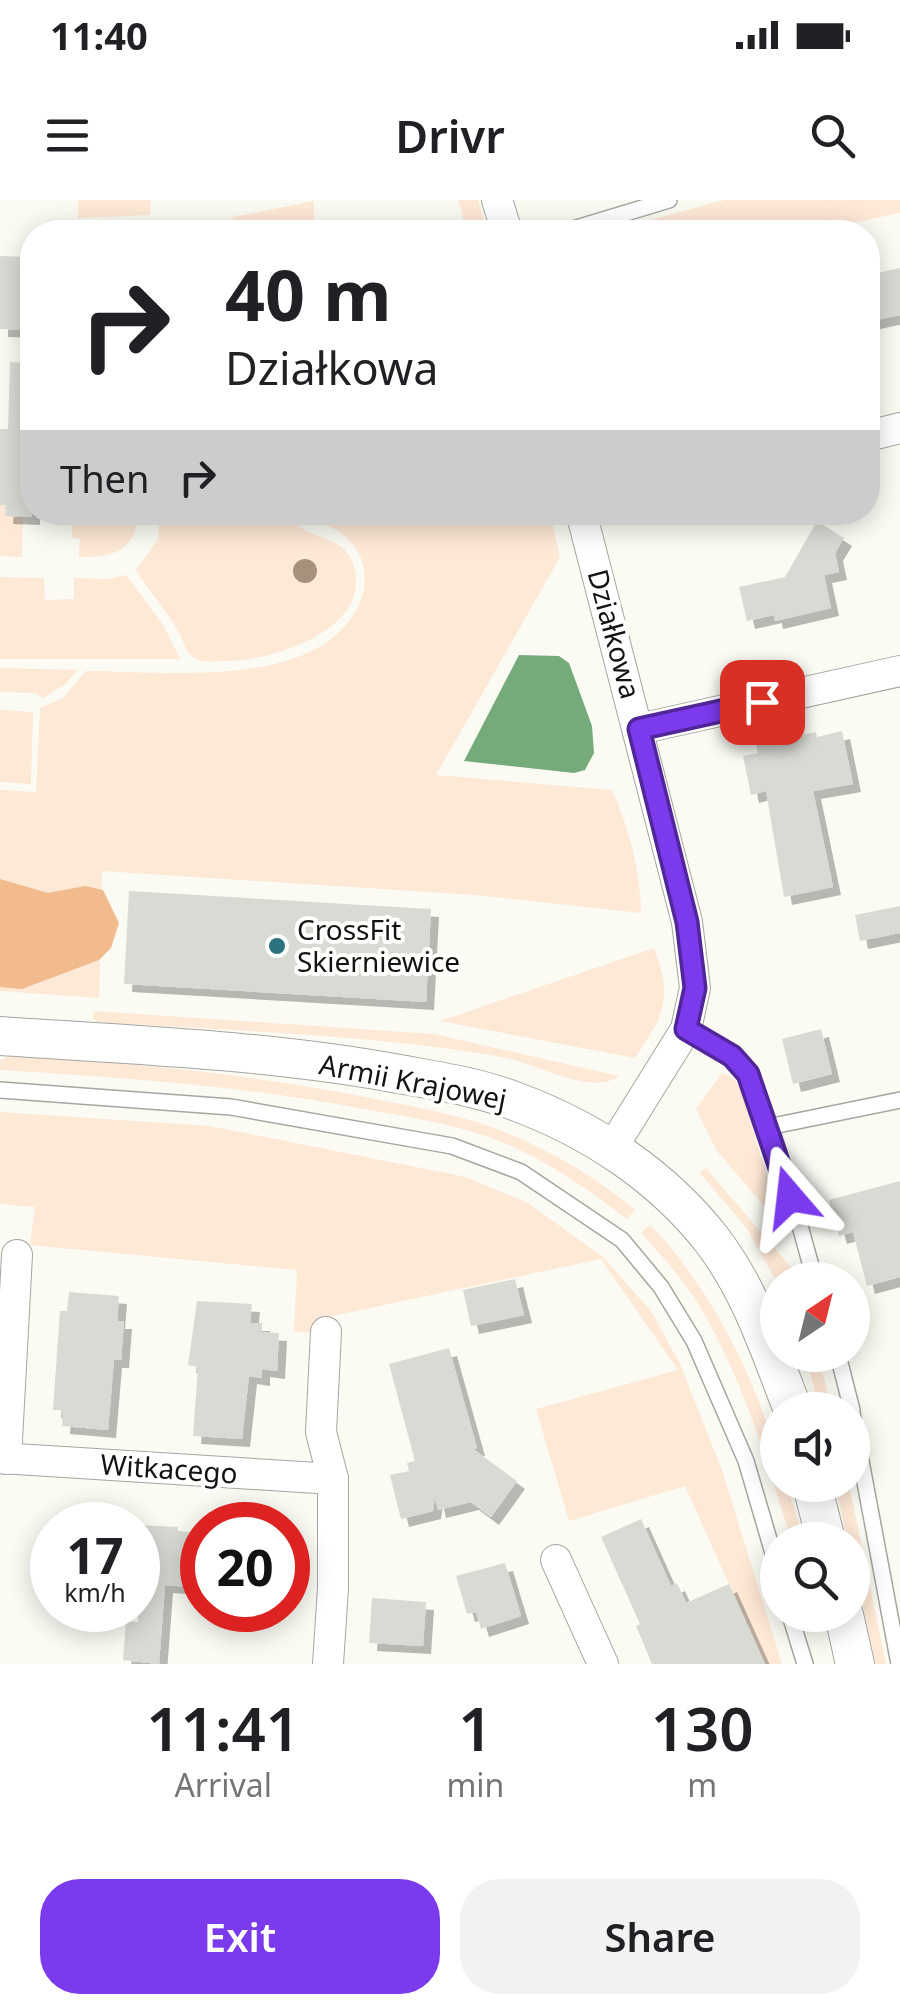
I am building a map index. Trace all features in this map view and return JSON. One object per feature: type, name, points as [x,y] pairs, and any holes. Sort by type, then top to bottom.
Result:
[{"type":"street","name":"Działkowa","points":[[584,525],[687,922],[695,988],[686,1029],[612,1148]]},
{"type":"street","points":[[639,729],[900,671]]},
{"type":"street","name":"Armii Krajowej","points":[[0,1036],[250,1054],[386,1072],[516,1101],[612,1148],[695,1219],[726,1260],[755,1311],[785,1392]]},
{"type":"street","name":"Witkacego","points":[[17,1255],[3,1458],[332,1479]]},
{"type":"street","points":[[326,1332],[321,1432],[332,1479],[333,1588],[328,1664]]},
{"type":"street","points":[[556,1560],[602,1664]]},
{"type":"street","points":[[848,1632],[855,1664]]},
{"type":"lane","points":[[603,220],[669,200]]},
{"type":"lane","points":[[686,1029],[742,1064],[756,1090],[810,1262]]},
{"type":"lane","points":[[0,1090],[232,1107],[452,1146],[521,1172],[622,1240],[661,1287],[694,1341],[746,1461],[764,1522]]},
{"type":"lane","points":[[768,1126],[900,1100]]},
{"type":"lane","points":[[869,1502],[899,1664]]},
{"type":"lane","points":[[795,1632],[805,1664]]},
{"type":"shaded area","points":[[78,200],[151,200],[150,215],[78,218]]},
{"type":"shaded area","points":[[458,200],[478,200],[484,220],[464,220]]},
{"type":"shaded area","points":[[724,200],[900,200],[900,213],[866,220],[650,220]]},
{"type":"shaded area","points":[[314,201],[314,220],[232,220]]},
{"type":"shaded area","points":[[0,505],[6,505],[6,516],[20,516],[23,525],[22,557],[0,556]]},
{"type":"shaded area","points":[[72,525],[137,525],[128,544],[102,556],[79,557],[80,539],[72,538]]},
{"type":"shaded area","points":[[159,525],[299,525],[343,548],[352,561],[356,585],[350,605],[317,636],[270,655],[203,661],[188,651],[175,625],[136,570],[158,539]]},
{"type":"shaded area","points":[[326,525],[553,525],[560,557],[436,775],[612,790],[633,850],[641,913],[475,895],[102,871],[99,998],[0,991],[0,790],[36,792],[40,708],[63,698],[86,671],[233,671],[305,654],[334,637],[355,612],[365,579],[355,548]]},
{"type":"shaded area","points":[[126,575],[163,625],[180,659],[0,659],[0,577],[44,578],[45,600],[74,599],[74,578]]},
{"type":"shaded area","points":[[519,655],[559,656],[569,663],[592,726],[594,753],[585,770],[574,773],[464,761]]},
{"type":"shaded area","points":[[0,668],[78,670],[43,698],[35,693],[0,692]]},
{"type":"shaded area","points":[[0,710],[33,712],[31,784],[0,782]]},
{"type":"shaded area","points":[[0,879],[48,893],[85,886],[103,890],[119,923],[111,948],[99,960],[22,989],[0,987]]},
{"type":"shaded area","points":[[654,948],[663,980],[663,1005],[635,1058],[440,1021]]},
{"type":"shaded area","points":[[94,1011],[434,1034],[619,1076],[594,1083],[579,1081],[502,1057],[401,1043],[96,1022]]},
{"type":"shaded area","points":[[9,1056],[232,1076],[440,1112],[494,1128],[545,1150],[635,1210],[627,1219],[532,1156],[448,1125],[228,1088],[0,1070],[0,1060]]},
{"type":"shaded area","points":[[722,1073],[733,1078],[741,1090],[782,1227],[717,1151],[696,1109]]},
{"type":"shaded area","points":[[0,1112],[210,1126],[466,1177],[528,1203],[603,1257],[651,1311],[680,1364],[722,1470],[760,1593],[760,1632],[772,1632],[782,1664],[765,1664],[685,1486],[569,1521],[536,1409],[678,1370],[601,1259],[323,1318],[321,1333],[294,1332],[297,1270],[30,1245],[35,1207],[0,1204]]},
{"type":"shaded area","points":[[706,1168],[786,1262],[766,1262],[748,1230],[700,1173]]},
{"type":"shaded area","points":[[650,1225],[693,1277],[714,1310],[760,1405],[760,1443],[714,1332],[672,1267],[641,1233]]},
{"type":"shaded area","points":[[810,1372],[822,1372],[827,1392],[815,1392]]},
{"type":"shaded area","points":[[780,1502],[792,1502],[798,1522],[786,1522]]},
{"type":"shaded area","points":[[839,1502],[853,1502],[857,1522],[844,1522]]},
{"type":"shaded area","points":[[870,1587],[886,1664],[876,1664],[869,1632]]},
{"type":"building","points":[[0,256],[20,257],[20,330],[0,329]]},
{"type":"building","points":[[900,268],[900,315],[880,319],[880,272]]},
{"type":"building","points":[[10,362],[20,362],[20,517],[5,516],[6,505],[0,505],[0,429],[8,429]]},
{"type":"building","points":[[815,525],[823,525],[844,538],[835,553],[839,572],[824,575],[831,608],[775,621],[774,615],[747,621],[739,587],[785,577]]},
{"type":"building","points":[[842,731],[853,784],[813,791],[833,887],[784,897],[766,791],[751,795],[743,756],[758,753],[756,744]]},
{"type":"building","name":"CrossFit Skierniewice","points":[[129,891],[431,909],[426,1002],[124,984]]},
{"type":"building","points":[[900,906],[900,933],[860,941],[855,915]]},
{"type":"building","points":[[821,1029],[832,1074],[793,1084],[782,1039]]},
{"type":"building","points":[[900,1181],[900,1277],[870,1285],[870,1262],[861,1262],[853,1232],[839,1236],[829,1200]]},
{"type":"building","points":[[515,1279],[524,1315],[471,1326],[463,1290]]},
{"type":"building","points":[[69,1292],[119,1296],[117,1321],[124,1321],[121,1360],[114,1360],[108,1430],[62,1426],[63,1410],[53,1410],[60,1311],[67,1311]]},
{"type":"building","points":[[197,1301],[252,1304],[250,1323],[262,1323],[262,1332],[279,1333],[277,1371],[262,1369],[262,1378],[249,1376],[242,1439],[193,1436],[198,1367],[188,1365]]},
{"type":"building","points":[[449,1348],[477,1448],[473,1449],[517,1481],[491,1517],[471,1502],[438,1510],[435,1497],[433,1511],[401,1519],[390,1475],[409,1471],[407,1463],[415,1461],[389,1364]]},
{"type":"building","points":[[641,1519],[671,1586],[677,1583],[686,1603],[729,1584],[765,1664],[652,1664],[636,1626],[640,1624],[601,1537]]},
{"type":"building","points":[[160,1526],[178,1527],[180,1586],[165,1585],[159,1664],[123,1660],[125,1632],[160,1632]]},
{"type":"building","points":[[505,1563],[521,1616],[481,1629],[476,1612],[467,1614],[456,1576]]},
{"type":"building","points":[[372,1598],[426,1602],[423,1646],[369,1643]]},
{"type":"place","name":"CrossFit Skierniewice","points":[[277,946]]},
{"type":"route","points":[[762,702],[639,729],[687,922],[695,988],[686,1029],[742,1064],[756,1090],[790,1197]]}]
